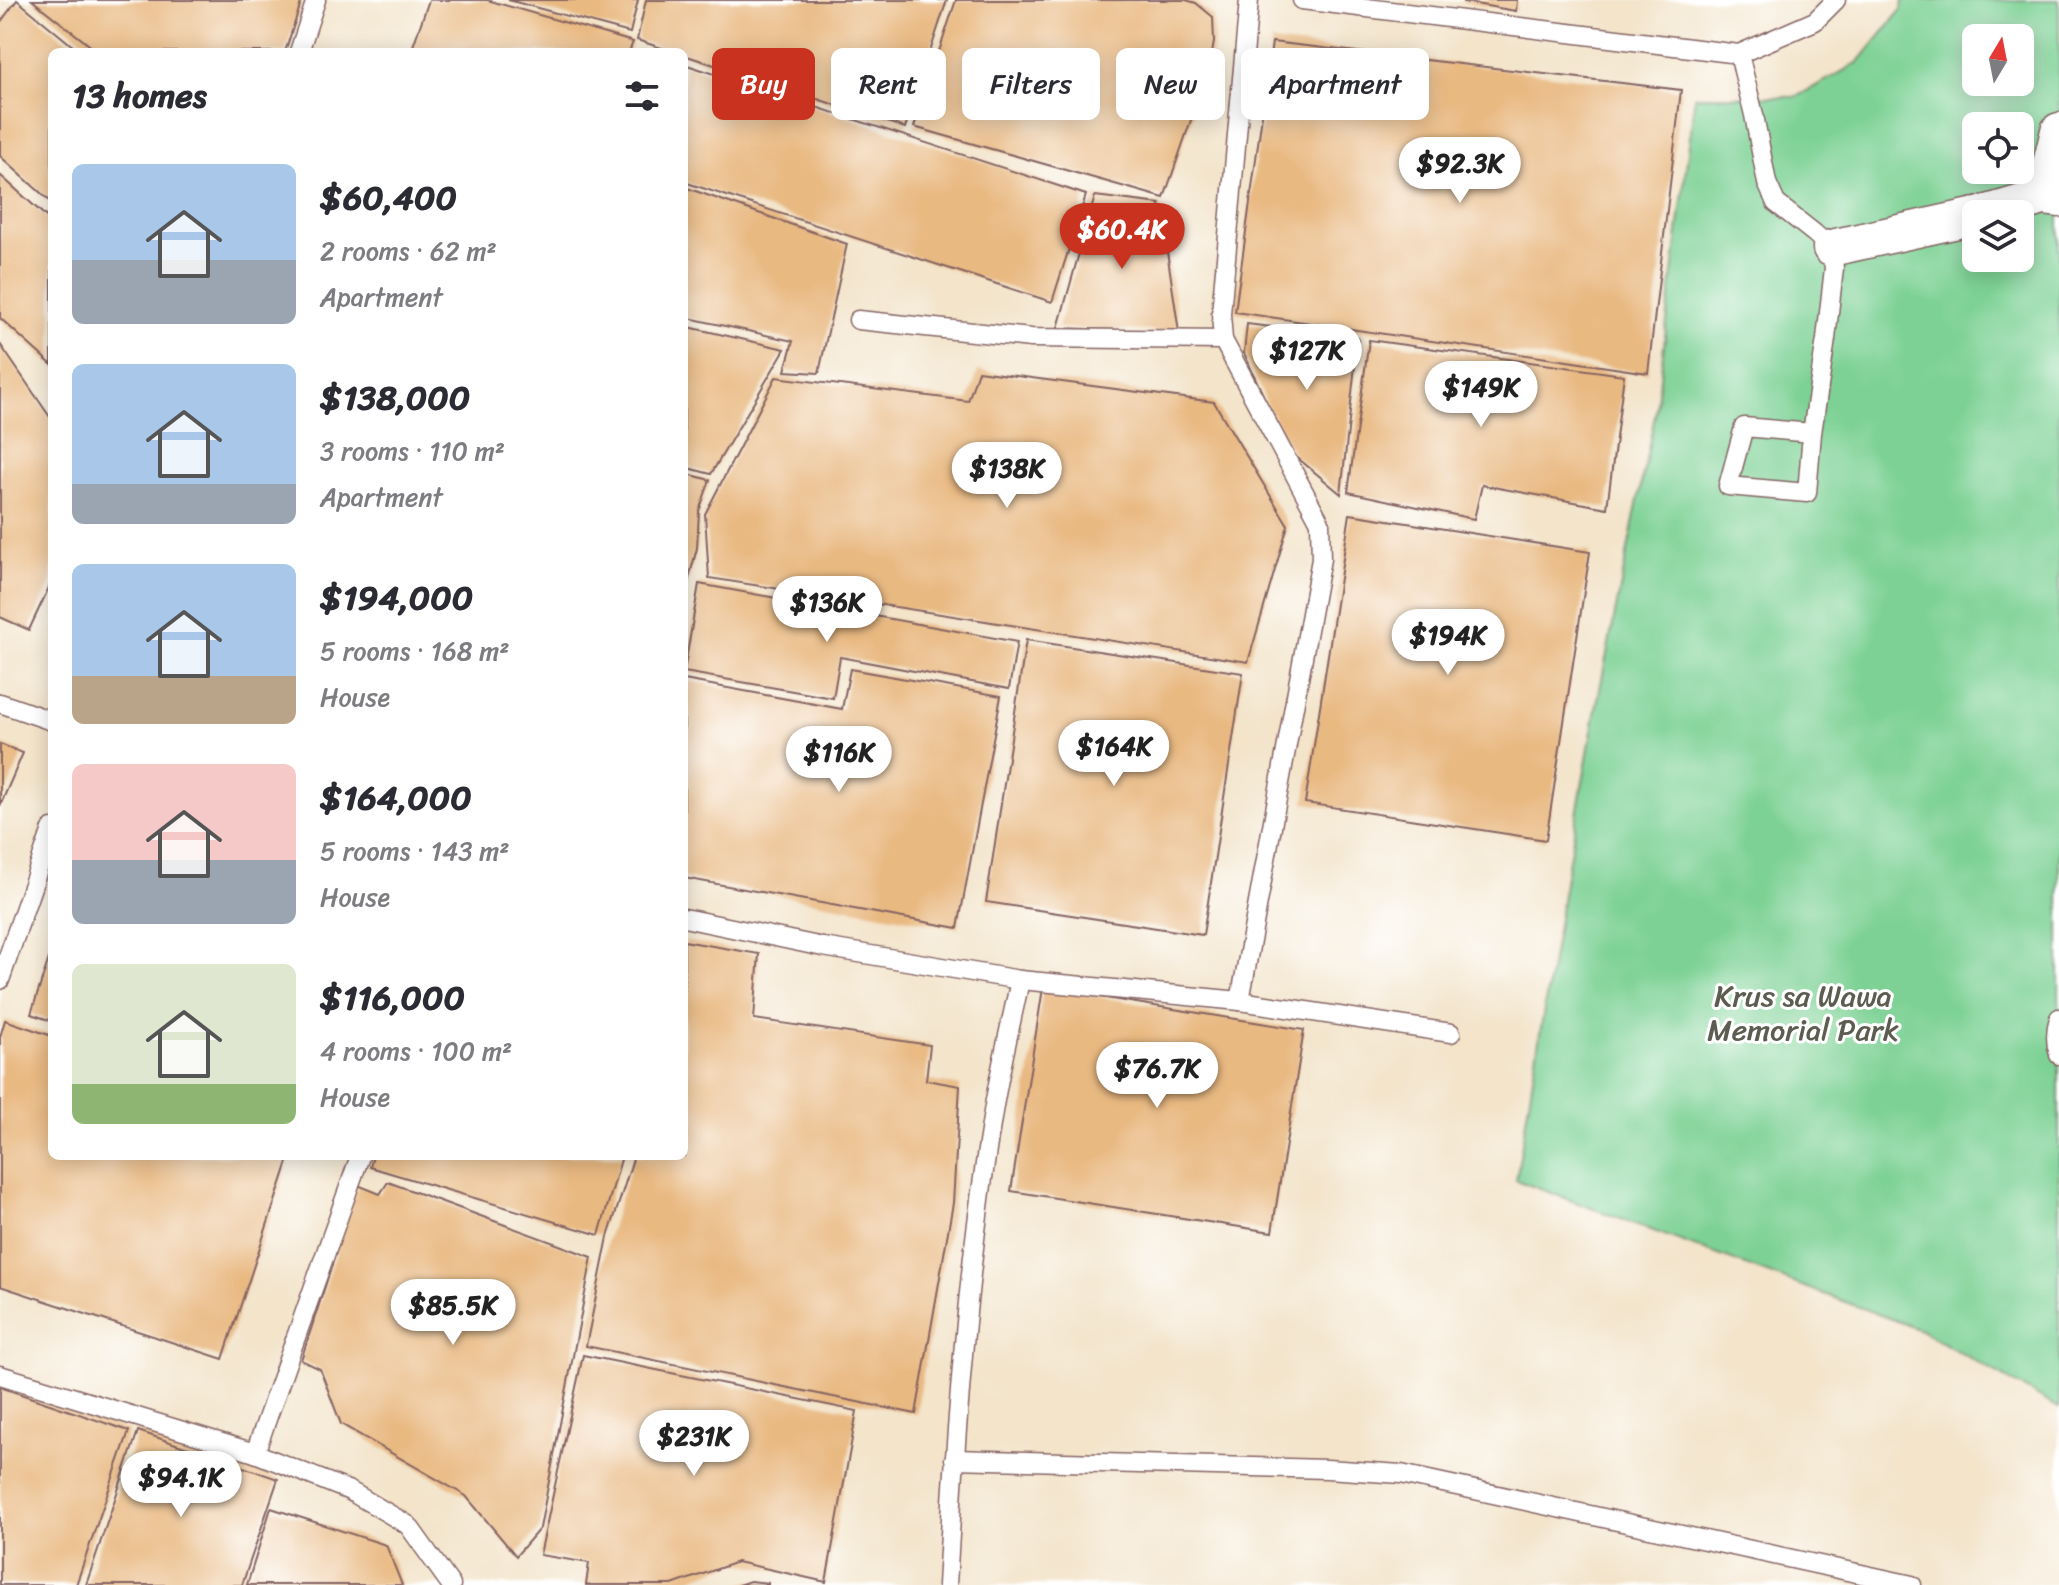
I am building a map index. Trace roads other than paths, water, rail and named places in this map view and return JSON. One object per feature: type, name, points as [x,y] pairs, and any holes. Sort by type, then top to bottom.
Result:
[{"type":"street","points":[[2051,198],[2059,131]]},
{"type":"street","points":[[1831,248],[1962,219]]},
{"type":"lane","points":[[300,48],[316,0]]},
{"type":"lane","points":[[1240,1001],[1321,559],[1320,522],[1223,340],[1221,314],[1249,0]]},
{"type":"lane","points":[[1302,0],[1739,54],[1815,21],[1836,0]]},
{"type":"lane","points":[[1739,54],[1767,183],[1776,203],[1831,248],[1834,268],[1807,493],[1728,486],[1744,427],[1812,433]]},
{"type":"lane","points":[[858,320],[1031,338],[1223,340]]},
{"type":"lane","points":[[0,703],[48,720]]},
{"type":"lane","points":[[0,980],[48,841]]},
{"type":"lane","points":[[688,919],[823,947],[1020,980],[1240,1001],[1451,1033]]},
{"type":"lane","points":[[947,1585],[954,1459],[978,1213],[993,1109],[1020,980]]},
{"type":"lane","points":[[2059,1018],[2056,1036],[2059,1055]]},
{"type":"lane","points":[[255,1453],[359,1160]]},
{"type":"lane","points":[[0,1375],[255,1453],[350,1491],[408,1525],[451,1585]]},
{"type":"lane","points":[[954,1459],[1327,1469],[1401,1474],[1912,1585]]},
{"type":"park label","name":"Krus sa Wawa Memorial Park","points":[[1803,1013]]}]
